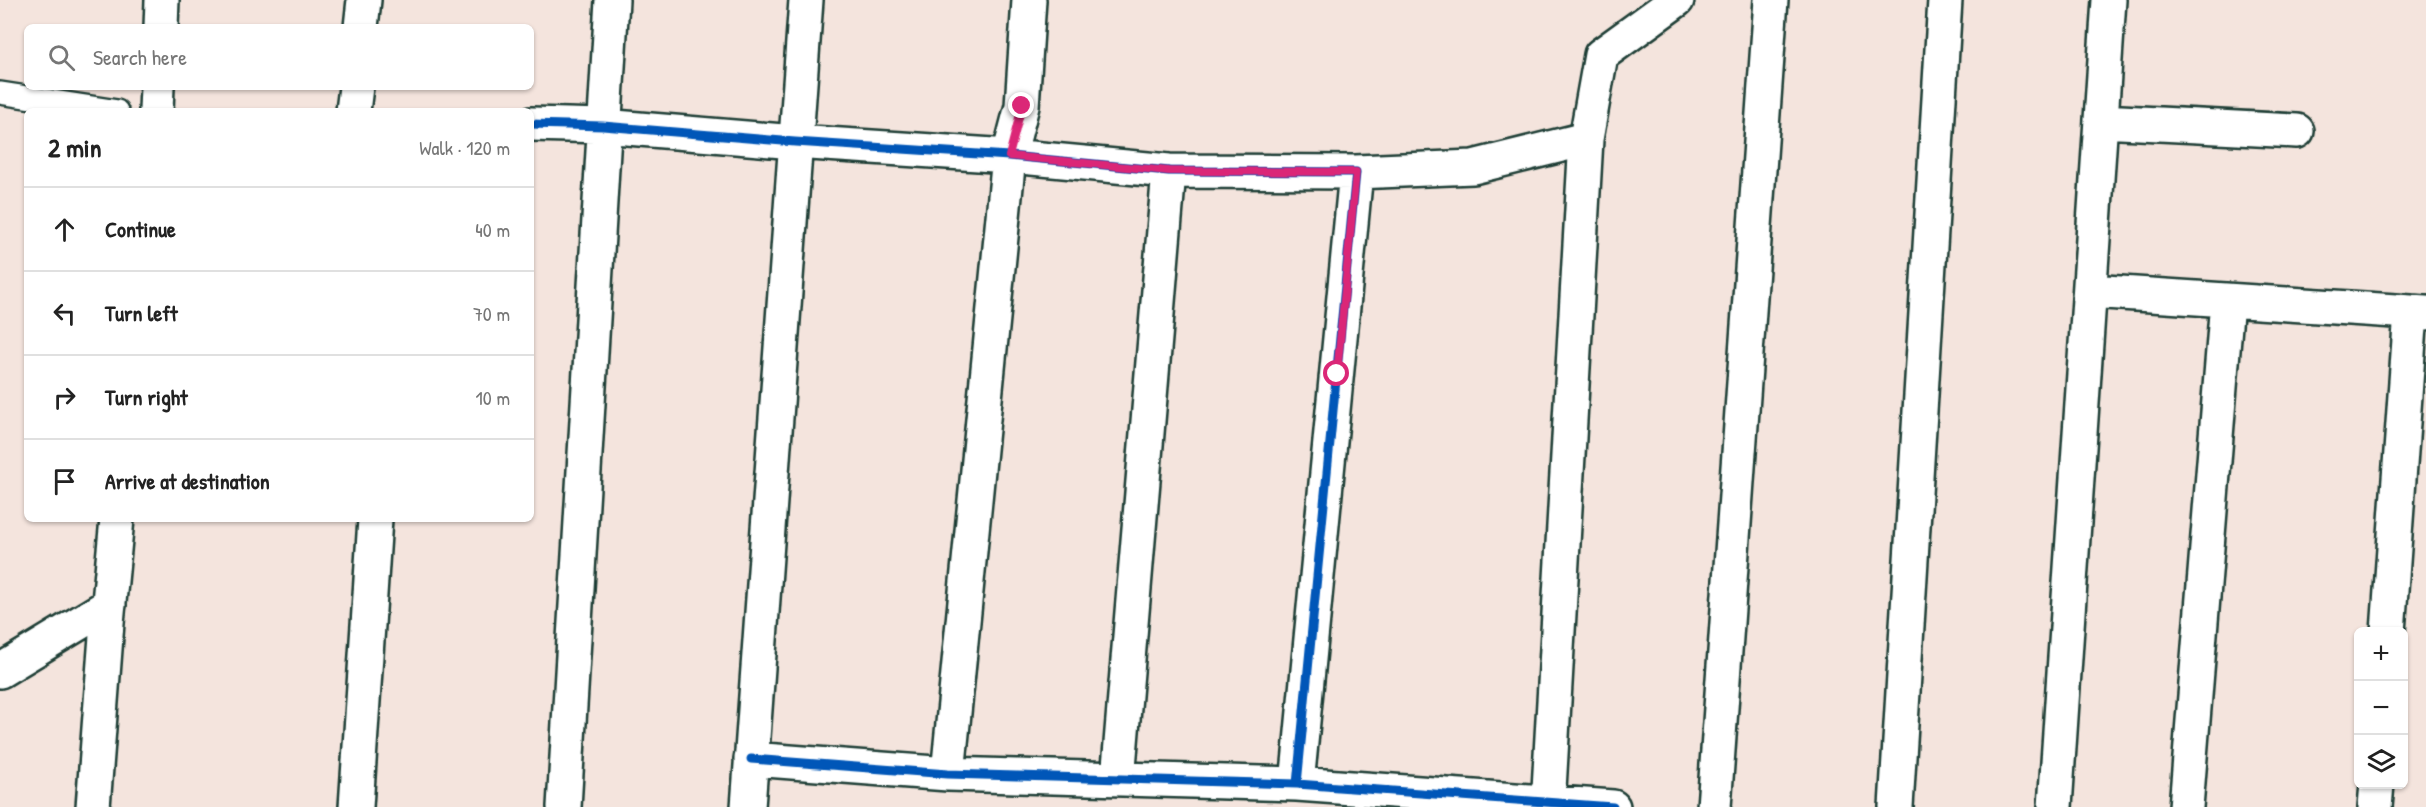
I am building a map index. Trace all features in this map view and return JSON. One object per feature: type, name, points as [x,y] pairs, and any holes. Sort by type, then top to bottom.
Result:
[{"type":"street","points":[[161,24],[162,0]]},
{"type":"street","points":[[361,24],[364,0]]},
{"type":"street","points":[[564,807],[612,0]]},
{"type":"street","points":[[748,807],[806,0]]},
{"type":"street","points":[[948,774],[1009,156],[1022,106],[1029,0]]},
{"type":"street","points":[[1548,805],[1586,139],[1601,55],[1677,0]]},
{"type":"street","points":[[1714,807],[1771,0]]},
{"type":"street","points":[[1896,807],[1945,0]]},
{"type":"street","points":[[2055,807],[2109,0]]},
{"type":"street","points":[[156,108],[157,90]]},
{"type":"street","points":[[353,108],[356,90]]},
{"type":"street","points":[[2101,121],[2297,131]]},
{"type":"street","points":[[534,124],[603,126],[795,142],[1009,156],[1169,171],[1356,172],[1473,167],[1586,139]]},
{"type":"street","points":[[1118,780],[1169,171]]},
{"type":"street","points":[[1297,784],[1356,172]]},
{"type":"street","points":[[2090,291],[2419,312],[2388,627]]},
{"type":"street","points":[[2186,807],[2227,301]]},
{"type":"street","points":[[93,807],[117,522]]},
{"type":"street","points":[[356,807],[375,522]]},
{"type":"street","points":[[0,671],[109,605]]},
{"type":"street","points":[[751,759],[948,774],[1118,780],[1172,794],[1297,784],[1548,805],[1613,807]]},
{"type":"street","points":[[2375,807],[2377,789]]},
{"type":"lane","points":[[0,93],[98,108]]},
{"type":"cycle path","points":[[534,124],[603,126],[795,142],[1009,156],[1169,171],[1356,172],[1297,784]]},
{"type":"cycle path","points":[[751,759],[948,774],[1297,784],[1613,807]]},
{"type":"route","points":[[1022,106],[1009,156],[1169,171],[1356,172],[1337,374]]}]
